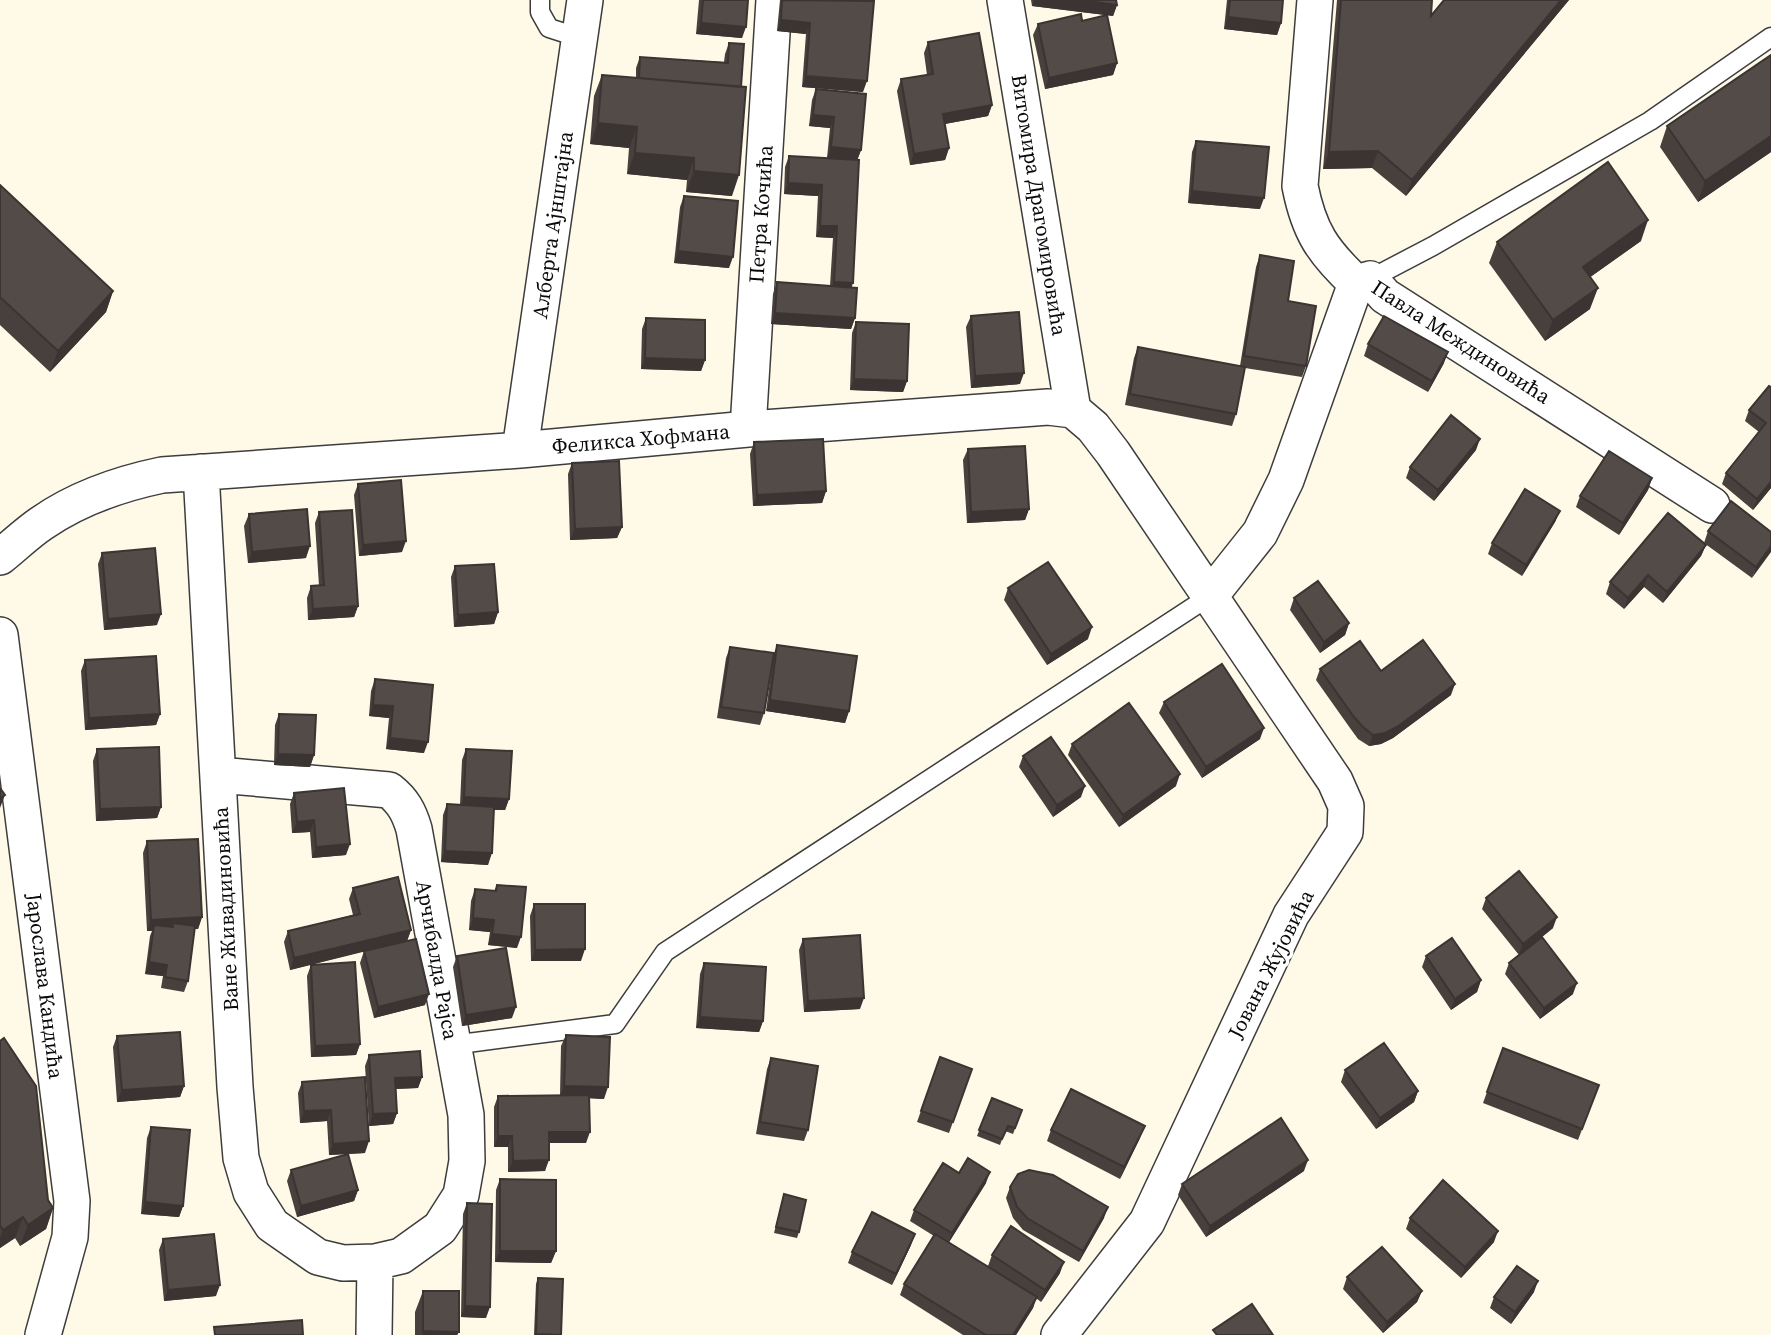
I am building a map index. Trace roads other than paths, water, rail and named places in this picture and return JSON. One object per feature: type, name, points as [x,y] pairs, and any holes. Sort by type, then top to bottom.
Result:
[{"type":"street","name":"Алберта Ајнштајна","points":[[520,450],[585,0]]},
{"type":"street","name":"Петра Кочића","points":[[748,429],[774,0]]},
{"type":"street","name":"Витомира Драгомировића","points":[[1004,0],[1073,410]]},
{"type":"street","name":"Павла Междиновића","points":[[1315,0],[1300,186],[1305,211],[1318,241],[1340,268],[1712,505]]},
{"type":"street","points":[[1073,410],[1093,427],[1106,444],[1210,596],[1260,533],[1286,480],[1363,281]]},
{"type":"street","name":"Феликса Хофмана","points":[[0,557],[42,523],[82,500],[123,483],[162,475],[520,450],[748,429],[1048,407],[1073,410]]},
{"type":"street","name":"Ване Живадиновића","points":[[201,472],[236,1116],[241,1158],[251,1192],[272,1225],[318,1257],[343,1263],[375,1262]]},
{"type":"street","name":"Јована Жујовића","points":[[1059,1335],[1147,1222],[1290,915],[1345,832],[1346,806],[1335,781],[1210,596]]},
{"type":"street","name":"Јарослава Кандића","points":[[0,635],[72,1201],[70,1237],[43,1335]]},
{"type":"street","name":"Арчибалда Рајса","points":[[219,775],[389,790],[401,799],[409,812],[466,1115],[467,1161],[461,1195],[440,1228],[401,1256],[375,1262]]},
{"type":"street","points":[[374,1335],[375,1262]]},
{"type":"lane","points":[[540,0],[540,12],[549,28],[580,38]]},
{"type":"lane","points":[[1363,281],[1433,246],[1650,121],[1771,37]]},
{"type":"lane","points":[[453,1045],[615,1024],[665,952],[1210,596]]}]
